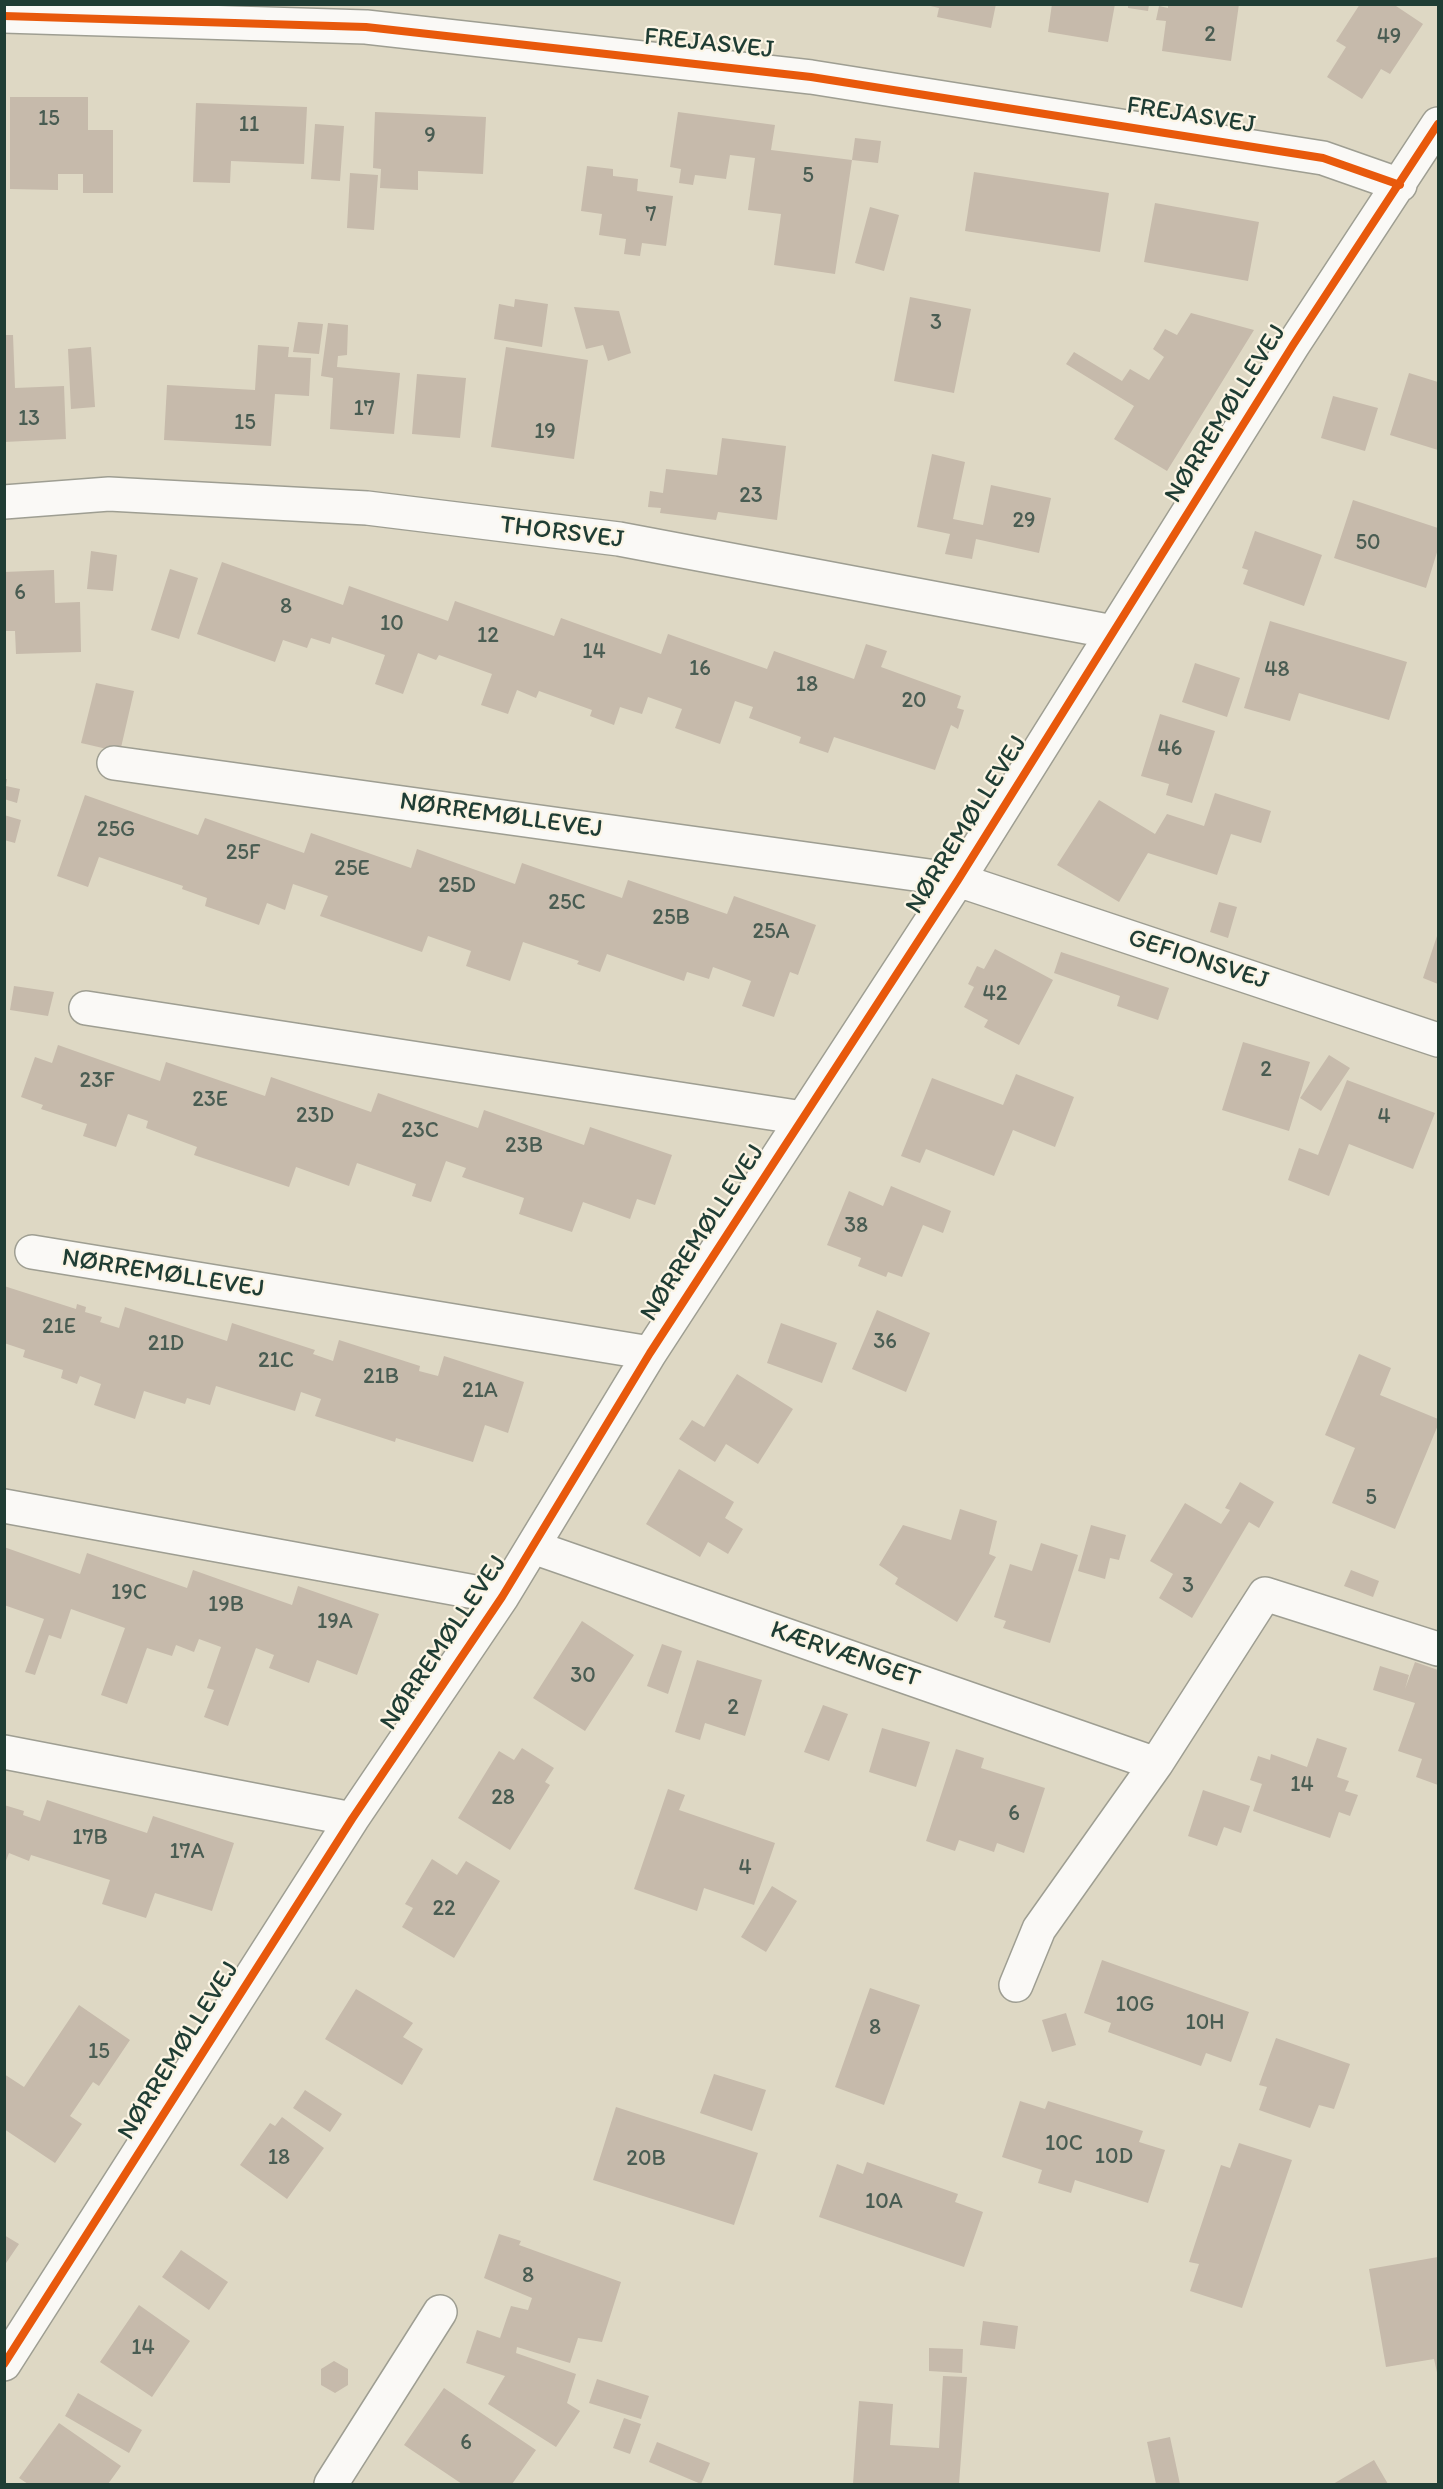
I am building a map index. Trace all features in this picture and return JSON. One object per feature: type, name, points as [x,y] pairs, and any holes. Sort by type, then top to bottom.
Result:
[{"type":"street","name":"FREJASVEJ","points":[[4,16],[366,27],[811,77],[1323,158],[1400,185]]},
{"type":"street","name":"NØRREMØLLEVEJ","points":[[4,2364],[352,1819],[502,1597],[650,1353],[958,880],[1293,345],[1438,124]]},
{"type":"street","name":"THORSVEJ","points":[[4,502],[109,494],[367,508],[619,539],[1113,632]]},
{"type":"street","name":"NØRREMØLLEVEJ","points":[[114,763],[958,880]]},
{"type":"street","name":"GEFIONSVEJ","points":[[958,880],[1438,1040]]},
{"type":"street","name":"NØRREMØLLEVEJ","points":[[86,1008],[803,1118]]},
{"type":"street","name":"NØRREMØLLEVEJ","points":[[32,1252],[650,1353]]},
{"type":"street","name":"NØRREMØLLEVEJ","points":[[4,1506],[502,1597]]},
{"type":"street","name":"KÆRVÆNGET","points":[[533,1547],[1156,1764]]},
{"type":"street","points":[[1016,1985],[1039,1929],[1156,1764],[1265,1594],[1438,1649]]},
{"type":"street","points":[[4,1752],[352,1819]]},
{"type":"street","points":[[331,2484],[440,2312]]},
{"type":"building","points":[[922,4],[996,4],[991,28],[937,17],[939,8]]},
{"type":"building","points":[[1052,4],[1115,4],[1108,42],[1048,32]]},
{"type":"building","points":[[1168,4],[1239,4],[1231,61],[1162,51],[1166,21],[1156,20],[1159,6],[1168,8]]},
{"type":"building","points":[[1360,4],[1393,4],[1423,24],[1390,74],[1381,69],[1362,99],[1327,77],[1346,47],[1336,41]]},
{"type":"building","points":[[1128,5],[1149,5],[1148,11],[1128,8]]},
{"type":"building","points":[[10,97],[88,97],[88,130],[113,130],[113,193],[83,193],[83,174],[58,174],[58,190],[10,189]]},
{"type":"building","points":[[196,103],[307,107],[304,164],[231,161],[230,183],[193,182]]},
{"type":"building","points":[[375,112],[486,117],[483,174],[418,171],[418,190],[380,188],[381,169],[373,168]]},
{"type":"building","points":[[678,112],[775,125],[771,150],[852,160],[835,274],[774,265],[781,214],[748,210],[755,158],[730,155],[726,179],[695,175],[693,185],[679,183],[681,169],[670,167]]},
{"type":"building","points":[[315,124],[344,126],[340,181],[311,179]]},
{"type":"building","points":[[855,138],[881,141],[878,163],[852,160]]},
{"type":"building","points":[[587,166],[613,169],[613,176],[638,179],[637,191],[673,196],[666,246],[642,243],[640,256],[624,254],[626,239],[599,235],[602,214],[581,211]]},
{"type":"building","points":[[974,172],[1109,193],[1100,252],[965,231]]},
{"type":"building","points":[[350,173],[378,175],[374,230],[347,228]]},
{"type":"building","points":[[1155,203],[1259,222],[1248,281],[1144,262]]},
{"type":"building","points":[[870,207],[899,215],[884,271],[855,263]]},
{"type":"building","points":[[910,297],[971,309],[954,393],[894,381]]},
{"type":"building","points":[[515,299],[548,304],[542,347],[494,339],[499,304],[514,307]]},
{"type":"building","points":[[574,307],[619,311],[631,353],[608,361],[603,345],[586,349]]},
{"type":"building","points":[[1191,313],[1254,330],[1167,471],[1114,439],[1134,406],[1066,364],[1074,352],[1122,381],[1130,369],[1149,380],[1164,357],[1153,349],[1165,329],[1177,335]]},
{"type":"building","points":[[298,322],[323,324],[319,354],[293,352]]},
{"type":"building","points":[[328,323],[348,325],[347,355],[338,356],[337,367],[400,373],[394,434],[330,429],[333,378],[321,376]]},
{"type":"building","points":[[4,335],[13,335],[15,388],[64,386],[66,439],[4,442]]},
{"type":"building","points":[[258,345],[289,347],[288,357],[311,358],[309,396],[275,394],[271,446],[164,440],[167,385],[255,390]]},
{"type":"building","points":[[91,347],[95,407],[71,409],[68,349]]},
{"type":"building","points":[[506,347],[588,360],[574,459],[491,447]]},
{"type":"building","points":[[1409,373],[1438,382],[1438,450],[1390,435]]},
{"type":"building","points":[[417,374],[466,378],[460,438],[412,434]]},
{"type":"building","points":[[1333,396],[1378,408],[1365,451],[1321,438]]},
{"type":"building","points":[[722,438],[786,446],[777,520],[718,512],[716,520],[660,513],[661,508],[648,507],[650,491],[663,493],[666,469],[717,475]]},
{"type":"building","points":[[932,454],[965,462],[953,519],[983,525],[991,485],[1051,498],[1039,553],[976,539],[972,559],[945,554],[950,534],[917,527]]},
{"type":"building","points":[[1353,500],[1438,528],[1438,549],[1426,588],[1334,558]]},
{"type":"building","points":[[1255,531],[1322,555],[1304,606],[1243,584],[1248,570],[1242,568]]},
{"type":"building","points":[[91,551],[117,555],[113,591],[87,589]]},
{"type":"building","points":[[222,562],[343,605],[349,586],[448,621],[455,601],[554,636],[561,618],[661,654],[668,634],[767,669],[774,651],[854,679],[866,644],[887,651],[881,667],[961,696],[957,708],[964,710],[958,729],[951,725],[935,770],[834,737],[828,753],[799,743],[801,737],[749,718],[753,707],[735,701],[720,744],[675,728],[682,709],[648,697],[642,714],[620,707],[614,725],[590,716],[592,710],[539,691],[536,698],[517,690],[508,714],[481,705],[492,674],[439,655],[436,660],[418,653],[403,694],[375,684],[385,655],[332,637],[330,644],[311,638],[307,648],[283,640],[275,662],[197,634]]},
{"type":"building","points":[[170,569],[198,578],[179,639],[151,630]]},
{"type":"building","points":[[54,570],[55,603],[80,602],[81,652],[16,654],[15,631],[4,631],[4,572]]},
{"type":"building","points":[[1270,621],[1407,662],[1389,720],[1299,693],[1290,721],[1244,708]]},
{"type":"building","points":[[1195,663],[1240,678],[1227,717],[1182,702]]},
{"type":"building","points":[[96,683],[134,691],[120,752],[81,743]]},
{"type":"building","points":[[1160,714],[1215,731],[1192,803],[1166,795],[1169,784],[1141,776]]},
{"type":"building","points":[[4,779],[7,779],[6,786],[20,789],[17,803],[4,799]]},
{"type":"building","points":[[1215,793],[1271,811],[1261,843],[1231,834],[1217,875],[1148,853],[1119,902],[1057,865],[1099,800],[1155,834],[1167,814],[1204,826]]},
{"type":"building","points":[[85,795],[198,835],[205,818],[304,853],[311,833],[411,868],[417,849],[515,884],[522,863],[622,898],[628,880],[727,914],[734,896],[816,925],[798,975],[790,972],[774,1017],[742,1006],[751,981],[713,967],[709,979],[687,972],[684,981],[607,954],[600,972],[577,964],[579,961],[523,942],[510,981],[466,966],[471,951],[428,936],[422,952],[320,916],[328,896],[293,884],[285,910],[267,903],[259,925],[205,906],[207,898],[182,889],[183,886],[99,857],[88,887],[57,876]]},
{"type":"building","points":[[4,815],[21,820],[15,843],[4,840]]},
{"type":"building","points":[[1219,902],[1237,907],[1228,938],[1210,932]]},
{"type":"building","points":[[1438,933],[1438,984],[1423,978]]},
{"type":"building","points":[[995,949],[1053,980],[1019,1045],[984,1027],[988,1020],[964,1007],[974,987],[968,984],[977,966],[984,969]]},
{"type":"building","points":[[1061,952],[1169,988],[1158,1020],[1117,1006],[1120,996],[1054,973]]},
{"type":"building","points":[[14,986],[54,992],[48,1016],[10,1010]]},
{"type":"building","points":[[1243,1042],[1310,1062],[1289,1131],[1222,1110]]},
{"type":"building","points":[[58,1045],[160,1081],[166,1062],[265,1096],[271,1077],[371,1112],[378,1093],[478,1128],[484,1110],[584,1145],[590,1127],[672,1155],[655,1205],[637,1199],[630,1219],[583,1202],[572,1232],[519,1214],[524,1198],[462,1177],[466,1168],[446,1161],[431,1202],[412,1196],[416,1184],[357,1163],[349,1186],[296,1167],[289,1187],[194,1155],[197,1147],[146,1128],[148,1121],[128,1114],[116,1147],[83,1136],[87,1124],[41,1109],[43,1105],[21,1097],[35,1057],[52,1063]]},
{"type":"building","points":[[1329,1055],[1350,1068],[1321,1111],[1300,1098]]},
{"type":"building","points":[[1016,1074],[1074,1097],[1055,1147],[1013,1130],[994,1176],[926,1149],[920,1163],[901,1156],[932,1078],[1003,1105]]},
{"type":"building","points":[[1347,1080],[1435,1113],[1413,1169],[1349,1144],[1329,1196],[1288,1180],[1299,1148],[1318,1155]]},
{"type":"building","points":[[891,1186],[951,1211],[943,1233],[923,1225],[902,1277],[888,1272],[886,1277],[858,1266],[861,1258],[827,1245],[849,1191],[883,1206]]},
{"type":"building","points":[[4,1286],[76,1309],[77,1304],[86,1307],[85,1312],[102,1317],[100,1322],[119,1328],[125,1307],[227,1341],[232,1323],[315,1350],[313,1354],[333,1361],[339,1340],[420,1366],[419,1371],[438,1376],[444,1356],[524,1382],[508,1433],[485,1425],[473,1462],[396,1438],[395,1442],[315,1416],[321,1399],[301,1392],[295,1411],[216,1386],[210,1405],[187,1398],[185,1404],[144,1391],[135,1419],[94,1405],[101,1384],[80,1376],[77,1384],[61,1378],[63,1370],[23,1357],[25,1350],[4,1343]]},
{"type":"building","points":[[877,1310],[930,1333],[906,1392],[852,1369]]},
{"type":"building","points":[[781,1323],[837,1343],[822,1383],[767,1363]]},
{"type":"building","points":[[1359,1354],[1391,1368],[1380,1395],[1438,1419],[1438,1425],[1395,1529],[1332,1503],[1355,1448],[1325,1435]]},
{"type":"building","points":[[737,1374],[793,1409],[758,1464],[726,1444],[715,1462],[679,1439],[692,1420],[704,1427]]},
{"type":"building","points":[[679,1469],[734,1502],[725,1518],[743,1529],[728,1554],[708,1542],[700,1557],[646,1524]]},
{"type":"building","points":[[1240,1482],[1274,1502],[1259,1528],[1249,1522],[1192,1618],[1159,1598],[1173,1574],[1150,1561],[1185,1503],[1221,1524],[1230,1510],[1225,1508]]},
{"type":"building","points":[[960,1509],[997,1521],[989,1554],[996,1557],[957,1622],[895,1584],[898,1578],[879,1565],[903,1525],[951,1540]]},
{"type":"building","points":[[1091,1525],[1126,1535],[1119,1560],[1110,1558],[1105,1579],[1078,1571]]},
{"type":"building","points":[[1041,1543],[1078,1555],[1050,1643],[1003,1628],[1006,1621],[994,1617],[1010,1564],[1032,1571]]},
{"type":"building","points":[[4,1547],[80,1574],[87,1553],[187,1588],[193,1570],[292,1605],[298,1586],[379,1614],[357,1675],[317,1660],[309,1683],[269,1668],[274,1655],[256,1648],[228,1726],[204,1717],[214,1690],[207,1688],[221,1647],[199,1639],[194,1652],[176,1645],[172,1656],[147,1648],[127,1704],[101,1695],[125,1628],[71,1609],[61,1639],[49,1635],[35,1675],[25,1672],[44,1619],[4,1605]]},
{"type":"building","points":[[1351,1570],[1379,1581],[1373,1597],[1344,1586]]},
{"type":"building","points":[[582,1621],[634,1655],[585,1731],[533,1698]]},
{"type":"building","points":[[662,1644],[682,1651],[668,1694],[647,1686]]},
{"type":"building","points":[[697,1660],[762,1680],[745,1736],[705,1723],[700,1740],[675,1732]]},
{"type":"building","points":[[1415,1662],[1438,1670],[1438,1785],[1416,1777],[1422,1759],[1398,1751],[1415,1703],[1373,1690],[1380,1666],[1409,1675],[1405,1689]]},
{"type":"building","points":[[823,1705],[848,1714],[829,1761],[804,1752]]},
{"type":"building","points":[[882,1728],[930,1742],[916,1787],[869,1772]]},
{"type":"building","points":[[1317,1738],[1347,1748],[1337,1777],[1349,1781],[1345,1791],[1358,1795],[1350,1816],[1339,1812],[1330,1838],[1253,1811],[1262,1784],[1250,1780],[1258,1756],[1270,1760],[1271,1754],[1307,1767]]},
{"type":"building","points":[[522,1748],[554,1768],[545,1782],[550,1785],[510,1850],[458,1818],[499,1751],[514,1760]]},
{"type":"building","points":[[956,1749],[984,1758],[981,1768],[1045,1788],[1024,1853],[997,1843],[994,1852],[959,1840],[955,1851],[926,1841]]},
{"type":"building","points":[[668,1789],[685,1795],[679,1810],[775,1843],[754,1905],[704,1888],[697,1911],[634,1889]]},
{"type":"building","points":[[1203,1790],[1250,1806],[1241,1833],[1224,1827],[1217,1846],[1188,1836]]},
{"type":"building","points":[[47,1800],[147,1833],[153,1816],[234,1843],[212,1911],[155,1893],[146,1918],[102,1904],[110,1880],[31,1855],[29,1861],[9,1853],[4,1866],[4,1805],[24,1811],[23,1815],[40,1821]]},
{"type":"building","points":[[432,1859],[457,1875],[466,1861],[500,1881],[454,1958],[402,1927],[413,1908],[405,1904]]},
{"type":"building","points":[[772,1886],[797,1901],[766,1952],[741,1937]]},
{"type":"building","points":[[1102,1960],[1249,2012],[1231,2062],[1206,2053],[1201,2066],[1108,2032],[1111,2023],[1084,2013]]},
{"type":"building","points":[[870,1988],[920,2005],[884,2105],[835,2087]]},
{"type":"building","points":[[356,1989],[413,2023],[403,2037],[423,2049],[402,2085],[325,2039]]},
{"type":"building","points":[[79,2005],[130,2040],[99,2086],[93,2082],[70,2116],[82,2124],[55,2163],[4,2129],[4,2074],[24,2087]]},
{"type":"building","points":[[1066,2013],[1076,2045],[1052,2052],[1042,2020]]},
{"type":"building","points":[[1276,2038],[1350,2064],[1334,2109],[1319,2105],[1310,2128],[1259,2110],[1267,2087],[1259,2085]]},
{"type":"building","points":[[714,2074],[766,2090],[752,2131],[700,2113]]},
{"type":"building","points":[[305,2090],[342,2114],[330,2132],[293,2108]]},
{"type":"building","points":[[1020,2101],[1045,2109],[1048,2101],[1143,2131],[1139,2142],[1165,2150],[1148,2203],[1075,2180],[1071,2193],[1038,2183],[1042,2170],[1002,2157]]},
{"type":"building","points":[[616,2107],[758,2153],[734,2225],[593,2180]]},
{"type":"building","points":[[282,2117],[324,2148],[287,2199],[240,2165],[270,2123],[275,2126]]},
{"type":"building","points":[[1239,2143],[1292,2160],[1242,2308],[1190,2291],[1199,2264],[1189,2262],[1221,2165],[1230,2168]]},
{"type":"building","points":[[867,2162],[958,2194],[955,2202],[983,2212],[964,2267],[819,2217],[837,2164],[863,2174]]},
{"type":"building","points":[[499,2234],[521,2241],[519,2245],[621,2282],[602,2342],[578,2338],[570,2363],[517,2347],[516,2353],[576,2374],[567,2403],[580,2411],[556,2447],[488,2404],[505,2376],[466,2363],[477,2330],[500,2338],[511,2306],[528,2310],[532,2298],[484,2278]]},
{"type":"building","points":[[4,2235],[19,2244],[4,2266]]},
{"type":"building","points":[[181,2250],[228,2282],[209,2310],[162,2277]]},
{"type":"building","points":[[1438,2257],[1438,2377],[1434,2359],[1386,2367],[1369,2269]]},
{"type":"building","points":[[139,2305],[190,2341],[152,2397],[100,2362]]},
{"type":"building","points":[[983,2321],[1018,2326],[1015,2349],[980,2345]]},
{"type":"building","points":[[929,2348],[963,2349],[962,2373],[929,2371]]},
{"type":"building","points":[[334,2361],[348,2369],[348,2385],[335,2393],[321,2385],[321,2369]]},
{"type":"building","points":[[943,2376],[967,2377],[959,2484],[853,2484],[859,2401],[893,2404],[890,2445],[939,2448]]},
{"type":"building","points":[[597,2379],[649,2396],[641,2419],[589,2403]]},
{"type":"building","points":[[444,2388],[536,2450],[512,2484],[462,2484],[404,2445]]},
{"type":"building","points":[[78,2393],[142,2430],[129,2453],[65,2416]]},
{"type":"building","points":[[624,2418],[641,2424],[630,2454],[613,2448]]},
{"type":"building","points":[[59,2423],[121,2466],[108,2484],[28,2484],[19,2478]]},
{"type":"building","points":[[1170,2437],[1180,2484],[1156,2484],[1147,2442]]},
{"type":"building","points":[[657,2442],[710,2463],[701,2484],[649,2462]]},
{"type":"building","points":[[1374,2460],[1388,2484],[1333,2484]]},
{"type":"cycle path","points":[[4,16],[366,27],[811,77],[1323,158],[1400,185]]},
{"type":"cycle path","points":[[4,2364],[352,1819],[502,1597],[650,1353],[958,880],[1293,345],[1438,124]]}]
